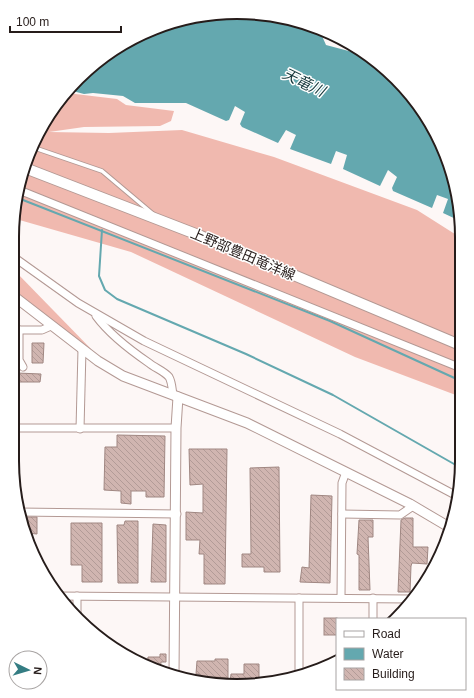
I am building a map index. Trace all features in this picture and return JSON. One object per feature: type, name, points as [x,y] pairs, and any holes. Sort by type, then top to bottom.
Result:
[{"type":"main road","name":"上野部豊田竜洋線","points":[[30,170],[201,236],[455,343]]},
{"type":"street","points":[[24,192],[455,366]]},
{"type":"street","points":[[19,261],[92,312],[144,341],[340,434],[452,494]]},
{"type":"street","points":[[19,300],[98,361],[123,376],[247,423],[413,506],[445,525]]},
{"type":"street","points":[[92,312],[104,327],[123,344],[165,373],[170,378],[176,396],[176,597],[174,670]]},
{"type":"street","points":[[19,330],[42,330],[51,326]]},
{"type":"street","points":[[80,429],[82,349]]},
{"type":"street","points":[[19,360],[23,367]]},
{"type":"street","points":[[19,428],[176,428]]},
{"type":"street","points":[[341,598],[342,484],[346,472]]},
{"type":"street","points":[[342,514],[400,515],[413,506]]},
{"type":"street","points":[[25,512],[176,514]]},
{"type":"street","points":[[66,596],[406,599]]},
{"type":"street","points":[[77,596],[77,609]]},
{"type":"street","points":[[299,598],[299,670]]},
{"type":"street","points":[[373,598],[373,618]]},
{"type":"lane","points":[[38,150],[102,171],[162,221]]},
{"type":"shaded area","points":[[72,94],[117,99],[126,105],[174,111],[171,121],[160,126],[84,127],[49,132],[109,133],[182,130],[274,157],[417,210],[455,234],[455,395],[355,357],[131,252],[19,220],[26,181],[41,141],[48,128]]},
{"type":"shaded area","points":[[19,275],[92,350],[19,298]]},
{"type":"water","name":"天竜川","points":[[223,19],[251,19],[293,26],[322,37],[326,45],[352,52],[381,73],[401,93],[426,128],[433,141],[448,181],[454,218],[443,213],[448,199],[437,195],[432,208],[393,191],[392,188],[397,177],[388,170],[380,186],[343,169],[347,155],[336,151],[331,164],[290,149],[296,135],[286,130],[278,143],[242,127],[240,124],[245,112],[235,106],[229,120],[226,121],[186,103],[135,103],[123,96],[93,93],[84,94],[75,91],[104,64],[141,41],[181,26]]},
{"type":"building","points":[[32,343],[44,343],[43,363],[32,363]]},
{"type":"building","points":[[19,373],[41,374],[40,382],[19,382]]},
{"type":"building","points":[[117,435],[165,436],[164,497],[146,497],[146,491],[131,491],[131,504],[121,503],[121,491],[104,490],[105,447],[117,447]]},
{"type":"building","points":[[189,449],[227,449],[225,584],[204,584],[204,554],[199,554],[200,540],[186,540],[186,512],[203,513],[203,484],[190,485]]},
{"type":"building","points":[[279,467],[280,572],[264,572],[264,567],[242,567],[242,554],[251,554],[250,468]]},
{"type":"building","points":[[311,495],[332,496],[330,583],[300,582],[302,567],[309,568]]},
{"type":"building","points":[[26,517],[37,517],[37,534],[32,534]]},
{"type":"building","points":[[405,518],[413,518],[413,547],[428,547],[427,564],[412,563],[410,592],[398,592],[401,520]]},
{"type":"building","points":[[359,520],[373,520],[373,537],[368,537],[370,590],[359,590],[359,555],[357,554]]},
{"type":"building","points":[[125,521],[138,521],[138,583],[118,583],[117,525],[124,525]]},
{"type":"building","points":[[71,523],[102,523],[102,582],[82,582],[82,565],[71,565]]},
{"type":"building","points":[[153,524],[166,525],[166,582],[151,582]]},
{"type":"building","points":[[324,618],[336,618],[336,635],[324,635]]},
{"type":"building","points":[[160,654],[166,654],[166,662],[161,662],[161,665],[148,660],[148,657],[160,657]]},
{"type":"building","points":[[215,659],[228,659],[228,678],[215,678],[196,674],[197,661],[215,661]]},
{"type":"building","points":[[244,664],[259,664],[259,678],[230,679],[231,674],[244,674]]},
{"type":"waterway","points":[[22,199],[330,321],[455,378]]},
{"type":"waterway","points":[[102,230],[99,276],[105,290],[117,299],[246,354],[333,395],[455,465]]}]
